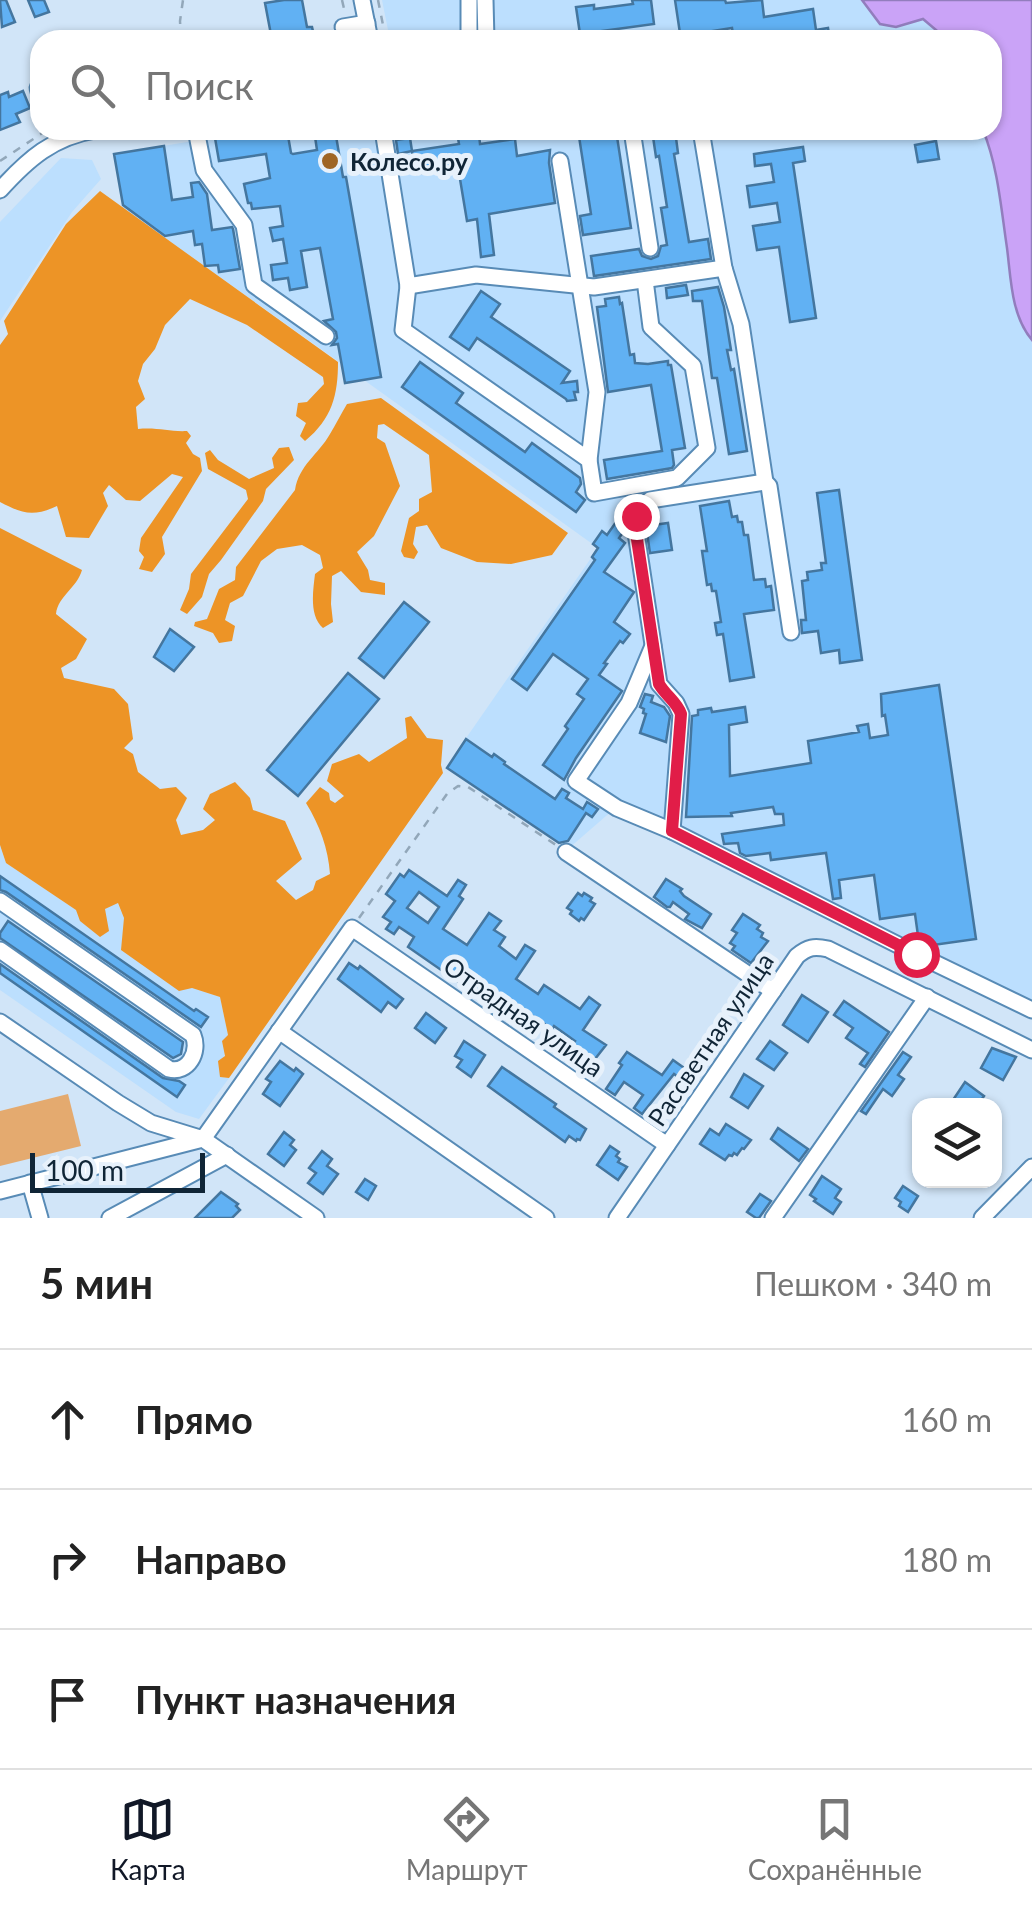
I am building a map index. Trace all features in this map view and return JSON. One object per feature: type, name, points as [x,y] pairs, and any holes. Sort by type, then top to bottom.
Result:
[{"type":"street","points":[[362,0],[368,30]]},
{"type":"street","points":[[469,0],[470,30]]},
{"type":"street","points":[[485,0],[486,30]]},
{"type":"street","points":[[343,27],[367,23]]},
{"type":"street","points":[[0,190],[47,140]]},
{"type":"street","points":[[198,140],[204,170],[244,225],[254,284],[326,336]]},
{"type":"street","points":[[385,140],[408,286],[403,330],[589,460]]},
{"type":"street","points":[[634,140],[650,248]]},
{"type":"street","points":[[703,140],[724,268],[741,324],[791,632]]},
{"type":"street","points":[[560,161],[597,392],[589,460],[594,492],[677,478],[707,448],[693,366],[652,328],[644,280]]},
{"type":"street","points":[[408,286],[476,276],[594,287],[724,268]]},
{"type":"street","points":[[672,831],[681,714],[659,684],[636,516],[650,500],[765,482]]},
{"type":"street","points":[[653,646],[629,703],[576,781],[617,808],[672,831],[1032,1010]]},
{"type":"street","points":[[566,852],[773,991]]},
{"type":"street","points":[[0,950],[174,1071],[183,1068],[194,1055],[194,1035],[1,904]]},
{"type":"street","points":[[0,1191],[203,1139],[352,928]]},
{"type":"street","name":"Отрадная улица","points":[[352,928],[667,1146]]},
{"type":"street","name":"Рассветная улица","points":[[617,1218],[806,948],[828,949],[1032,1050]]},
{"type":"street","points":[[773,1218],[927,997]]},
{"type":"street","points":[[0,1022],[151,1123],[203,1139],[316,1218]]},
{"type":"street","points":[[280,1031],[546,1218]]},
{"type":"street","points":[[110,1218],[227,1156]]},
{"type":"street","points":[[982,1218],[1032,1167]]},
{"type":"street","points":[[30,1183],[40,1218]]},
{"type":"path","points":[[180,30],[182,0]]},
{"type":"path","points":[[378,0],[384,30]]},
{"type":"path","points":[[0,161],[40,140]]},
{"type":"path","points":[[352,928],[447,794],[458,786],[468,787],[566,852]]},
{"type":"shaded area","points":[[382,0],[862,0],[880,24],[896,27],[923,19],[936,30],[388,30]]},
{"type":"shaded area","points":[[862,0],[1032,0],[1032,340],[1013,296],[998,188],[986,140],[1002,140],[1002,30],[936,30],[923,19],[896,27],[880,24]]},
{"type":"shaded area","points":[[199,140],[986,140],[1026,333],[1032,340],[1032,1001],[673,822],[624,803],[568,849],[446,767],[598,548],[364,380],[345,383],[342,364],[123,208],[114,154]]},
{"type":"shaded area","points":[[61,158],[92,160],[101,179],[72,212],[0,321],[0,222]]},
{"type":"shaded area","points":[[100,191],[338,362],[332,406],[322,424],[305,441],[300,436],[306,423],[296,416],[298,403],[307,402],[324,384],[323,377],[247,325],[190,299],[165,325],[138,381],[145,399],[136,407],[138,429],[187,431],[191,436],[186,443],[200,458],[202,471],[162,537],[165,554],[152,572],[139,569],[144,557],[139,551],[141,538],[183,477],[172,474],[140,501],[126,500],[109,485],[103,493],[108,506],[89,538],[66,537],[57,506],[28,513],[0,502],[0,345],[8,334],[4,321],[66,224]]},
{"type":"shaded area","points":[[381,398],[568,533],[552,555],[511,564],[477,562],[441,548],[427,525],[416,527],[413,544],[418,552],[414,559],[404,557],[401,551],[409,518],[419,511],[419,499],[432,492],[429,455],[384,424],[378,425],[377,438],[385,443],[400,486],[374,536],[357,552],[370,580],[385,583],[385,595],[361,592],[341,571],[332,576],[333,622],[323,628],[313,603],[315,574],[323,568],[320,555],[302,545],[277,549],[261,561],[243,596],[230,603],[225,620],[235,626],[232,641],[219,643],[213,633],[194,626],[195,622],[207,619],[219,589],[235,580],[236,567],[295,490],[300,474],[347,404]]},
{"type":"shaded area","points":[[289,447],[294,460],[266,489],[263,501],[209,574],[202,597],[187,614],[180,610],[191,574],[248,499],[246,490],[208,469],[205,453],[210,450],[218,460],[249,479],[274,468],[272,458],[279,448]]},
{"type":"shaded area","points":[[0,528],[82,570],[56,614],[87,639],[76,659],[61,668],[64,678],[114,689],[128,704],[133,739],[124,748],[133,754],[138,772],[160,789],[176,787],[187,798],[176,820],[181,835],[203,830],[215,820],[203,809],[210,794],[235,782],[250,798],[253,810],[285,821],[302,859],[276,881],[296,900],[330,874],[322,837],[306,803],[320,787],[335,803],[344,796],[327,781],[332,764],[359,754],[369,762],[407,738],[405,718],[411,716],[427,738],[443,740],[443,773],[229,1078],[220,1077],[218,1061],[225,1056],[222,1041],[228,1035],[220,997],[192,988],[179,991],[121,950],[124,918],[118,903],[105,909],[109,931],[100,937],[80,921],[76,910],[6,863],[0,845]]},
{"type":"shaded area","points":[[0,845],[6,863],[76,910],[105,909],[117,902],[124,918],[192,988],[220,997],[228,1035],[220,1077],[229,1078],[199,1119],[176,1112],[0,990]]},
{"type":"shaded area","points":[[68,1094],[81,1146],[0,1166],[0,1111]]},
{"type":"building","points":[[0,0],[6,0],[15,22],[2,27]]},
{"type":"building","points":[[28,0],[44,0],[49,12],[35,17]]},
{"type":"building","points":[[302,0],[307,27],[313,30],[270,30],[265,3]]},
{"type":"building","points":[[632,0],[651,0],[654,24],[579,30],[576,7],[633,4]]},
{"type":"building","points":[[675,0],[762,0],[764,17],[813,9],[816,30],[732,28],[680,30]]},
{"type":"building","points":[[23,91],[30,108],[16,114],[20,122],[0,130],[0,95],[8,92],[9,97]]},
{"type":"building","points":[[215,140],[289,140],[293,154],[317,150],[316,140],[337,140],[381,377],[345,383],[338,344],[332,345],[336,332],[324,321],[333,319],[320,248],[301,251],[307,287],[290,290],[288,278],[273,280],[271,265],[287,263],[283,239],[273,241],[270,228],[283,226],[280,206],[252,209],[244,184],[270,178],[266,154],[219,161]]},
{"type":"building","points":[[396,140],[410,140],[412,151],[398,154]]},
{"type":"building","points":[[458,140],[480,140],[480,144],[515,140],[517,156],[550,150],[555,203],[489,214],[494,255],[481,257],[477,219],[467,221],[458,167],[416,174],[412,151],[459,144]]},
{"type":"building","points":[[580,140],[618,140],[631,228],[583,235],[580,216],[591,214]]},
{"type":"building","points":[[653,140],[676,140],[678,153],[674,154],[689,242],[708,239],[711,259],[594,276],[591,256],[639,249],[642,256],[651,259],[658,256],[661,246],[667,245],[661,208],[667,207],[659,156],[656,157]]},
{"type":"building","points":[[936,141],[939,159],[918,162],[915,145]]},
{"type":"building","points":[[164,146],[172,200],[193,197],[191,183],[199,182],[207,194],[212,230],[233,229],[240,269],[219,272],[218,265],[205,266],[202,244],[195,245],[193,231],[165,236],[123,205],[114,154]]},
{"type":"building","points":[[803,147],[805,161],[793,163],[816,318],[790,322],[779,247],[757,250],[753,226],[780,222],[777,203],[750,207],[747,186],[774,182],[771,164],[755,166],[754,154]]},
{"type":"building","points":[[686,285],[688,295],[667,298],[666,288]]},
{"type":"building","points":[[718,287],[747,451],[729,454],[717,378],[712,378],[702,301],[693,301],[692,291]]},
{"type":"building","points":[[481,291],[500,304],[491,317],[570,371],[562,383],[577,381],[576,400],[567,401],[477,338],[469,350],[450,337]]},
{"type":"building","points":[[619,297],[635,363],[668,361],[671,365],[685,448],[672,450],[672,468],[607,479],[604,460],[662,451],[651,385],[608,392],[597,307],[606,306],[605,299]]},
{"type":"building","points":[[420,362],[463,393],[456,403],[525,452],[532,443],[580,478],[576,492],[585,500],[576,512],[402,387]]},
{"type":"building","points":[[839,490],[862,660],[840,663],[839,650],[821,653],[818,631],[802,633],[801,620],[806,620],[802,581],[808,580],[807,572],[822,570],[821,563],[826,563],[817,493]]},
{"type":"building","points":[[729,501],[732,517],[737,516],[744,535],[748,535],[754,580],[765,579],[766,587],[771,586],[774,610],[744,614],[754,677],[730,681],[723,634],[717,635],[715,623],[721,622],[716,591],[712,591],[711,584],[707,585],[702,551],[707,551],[700,506]]},
{"type":"building","points":[[621,515],[625,518],[624,531],[619,538],[625,543],[604,572],[634,592],[614,622],[630,634],[623,643],[620,641],[599,675],[622,691],[564,780],[543,765],[584,699],[577,694],[588,679],[553,654],[527,690],[512,679],[595,560],[592,557],[598,548],[593,544],[602,531],[607,535]]},
{"type":"building","points":[[668,523],[672,550],[650,553],[646,526]]},
{"type":"building","points":[[404,602],[429,622],[384,678],[359,658]]},
{"type":"building","points":[[170,629],[194,647],[174,671],[154,657]]},
{"type":"building","points":[[348,673],[379,699],[298,796],[267,770]]},
{"type":"building","points":[[939,685],[976,939],[926,946],[919,943],[915,914],[880,919],[874,875],[839,880],[841,898],[833,899],[826,853],[771,860],[770,853],[746,856],[740,853],[738,843],[724,844],[722,834],[784,825],[783,814],[775,814],[773,807],[731,813],[732,816],[686,817],[692,716],[698,715],[698,710],[745,707],[747,722],[729,725],[730,776],[811,763],[808,741],[859,732],[857,726],[868,724],[870,738],[888,735],[881,694]]},
{"type":"building","points":[[645,694],[653,696],[651,702],[664,707],[670,716],[666,742],[640,733],[646,714],[640,707]]},
{"type":"building","points":[[466,739],[492,757],[494,754],[555,799],[562,789],[569,793],[566,798],[583,809],[587,802],[598,809],[592,817],[586,813],[568,841],[559,843],[447,768]]},
{"type":"building","points":[[409,870],[447,896],[458,880],[466,885],[459,896],[463,899],[443,929],[467,945],[489,913],[501,921],[494,930],[505,937],[499,946],[516,959],[525,945],[535,951],[516,979],[538,994],[544,985],[580,1009],[589,997],[600,1005],[583,1030],[606,1045],[595,1059],[588,1054],[582,1062],[567,1052],[575,1041],[519,1007],[515,1013],[509,1009],[506,1015],[408,947],[414,937],[399,927],[394,934],[386,929],[391,922],[383,917],[395,901],[386,894],[400,874],[404,877]],"holes":[[[419,892],[439,907],[428,923],[407,908]]]},
{"type":"building","points":[[0,876],[208,1017],[201,1027],[0,890]]},
{"type":"building","points":[[666,879],[711,914],[702,928],[685,919],[689,914],[673,902],[667,907],[654,897]]},
{"type":"building","points":[[578,893],[592,898],[590,901],[595,904],[579,921],[567,908]]},
{"type":"building","points":[[743,914],[760,925],[757,929],[763,933],[761,937],[768,941],[751,963],[732,950],[735,946],[730,943],[737,933],[732,930]]},
{"type":"building","points":[[8,921],[183,1042],[181,1054],[173,1058],[0,938]]},
{"type":"building","points":[[349,963],[358,969],[360,966],[403,999],[396,1008],[388,1002],[381,1012],[338,979]]},
{"type":"building","points":[[0,964],[163,1078],[185,1085],[177,1097],[0,973]]},
{"type":"building","points":[[802,995],[828,1012],[808,1042],[783,1025]]},
{"type":"building","points":[[844,1001],[889,1032],[865,1067],[860,1064],[868,1053],[846,1038],[853,1028],[834,1015]]},
{"type":"building","points":[[426,1013],[446,1028],[435,1043],[415,1028]]},
{"type":"building","points":[[464,1041],[485,1055],[471,1077],[457,1067],[462,1060],[455,1056]]},
{"type":"building","points":[[770,1041],[787,1053],[774,1070],[757,1059]]},
{"type":"building","points":[[992,1048],[1016,1057],[1003,1080],[981,1068]]},
{"type":"building","points":[[627,1052],[662,1075],[673,1060],[694,1075],[688,1084],[674,1074],[642,1114],[634,1108],[643,1095],[624,1082],[615,1095],[606,1089]]},
{"type":"building","points":[[903,1052],[911,1057],[898,1075],[904,1079],[892,1096],[883,1089],[866,1114],[861,1111]]},
{"type":"building","points":[[280,1061],[303,1074],[280,1106],[263,1094],[271,1082],[266,1079]]},
{"type":"building","points":[[502,1067],[586,1129],[580,1140],[569,1136],[565,1142],[488,1086]]},
{"type":"building","points":[[744,1074],[763,1086],[748,1108],[731,1097]]},
{"type":"building","points":[[965,1082],[984,1096],[983,1098],[954,1098]]},
{"type":"building","points":[[726,1124],[751,1140],[737,1155],[729,1155],[725,1160],[700,1144],[710,1129],[719,1135]]},
{"type":"building","points":[[778,1128],[808,1149],[799,1161],[771,1139]]},
{"type":"building","points":[[284,1132],[294,1140],[290,1145],[296,1150],[284,1166],[268,1154]]},
{"type":"building","points":[[610,1146],[619,1152],[618,1162],[627,1167],[618,1180],[597,1165]]},
{"type":"building","points":[[322,1151],[332,1159],[327,1166],[338,1174],[323,1194],[308,1183],[316,1173],[309,1168]]},
{"type":"building","points":[[822,1176],[841,1189],[835,1198],[841,1202],[833,1214],[810,1195]]},
{"type":"building","points":[[365,1179],[376,1186],[368,1200],[356,1192]]},
{"type":"building","points":[[903,1186],[918,1196],[908,1212],[895,1198]]},
{"type":"building","points":[[221,1192],[240,1210],[232,1218],[195,1218]]},
{"type":"building","points":[[760,1194],[771,1201],[756,1218],[747,1212]]},
{"type":"place","name":"Колесо.ру","points":[[330,161]]},
{"type":"route","points":[[636,516],[659,684],[681,714],[672,831],[916,954]]}]
